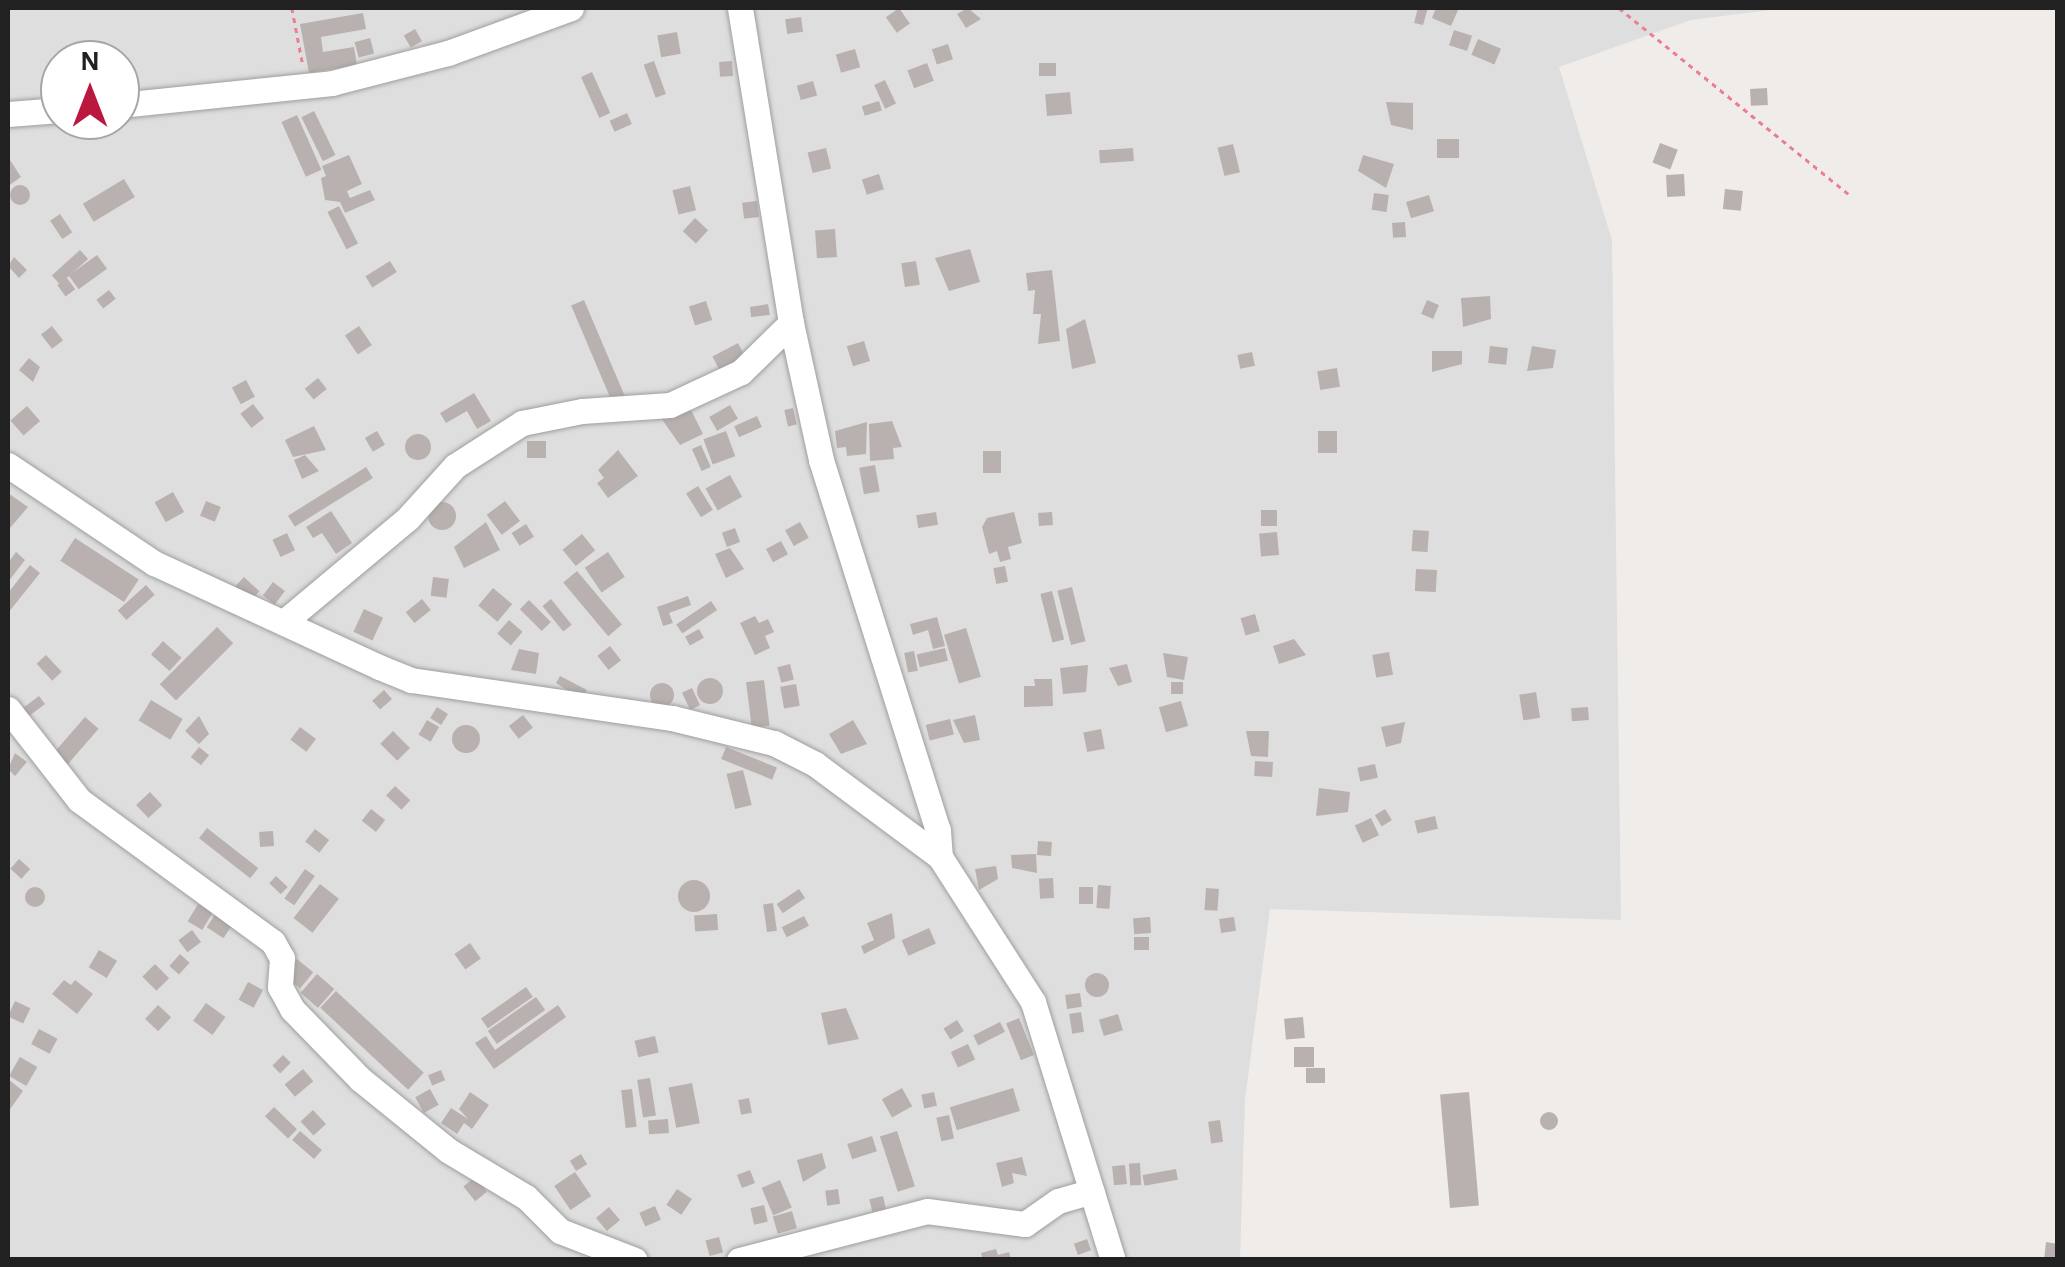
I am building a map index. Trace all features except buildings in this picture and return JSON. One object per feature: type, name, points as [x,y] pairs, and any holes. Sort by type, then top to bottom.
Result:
[{"type":"street","points":[[140,103],[308,86],[448,54],[571,8]]},
{"type":"street","points":[[740,8],[811,424],[938,830],[940,857]]},
{"type":"street","points":[[8,114],[40,112]]},
{"type":"street","points":[[285,620],[408,518],[455,466],[522,423],[582,411],[670,406],[741,372],[791,323]]},
{"type":"street","points":[[8,465],[154,563],[412,680],[672,718],[774,742],[815,764],[940,857],[1033,1002],[1112,1260]]},
{"type":"street","points":[[8,709],[78,800],[272,942],[282,958],[280,987],[292,1009],[360,1079],[450,1151],[526,1197],[560,1231],[634,1260]]},
{"type":"street","points":[[739,1260],[927,1211],[1024,1224],[1058,1201],[1092,1191]]},
{"type":"path","points":[[292,8],[308,86]]},
{"type":"path","points":[[1618,8],[1850,195]]},
{"type":"shaded area","points":[[8,8],[1785,8],[1691,20],[1559,67],[1612,240],[1621,920],[1270,909],[1245,1100],[1240,1259],[8,1259]]}]
